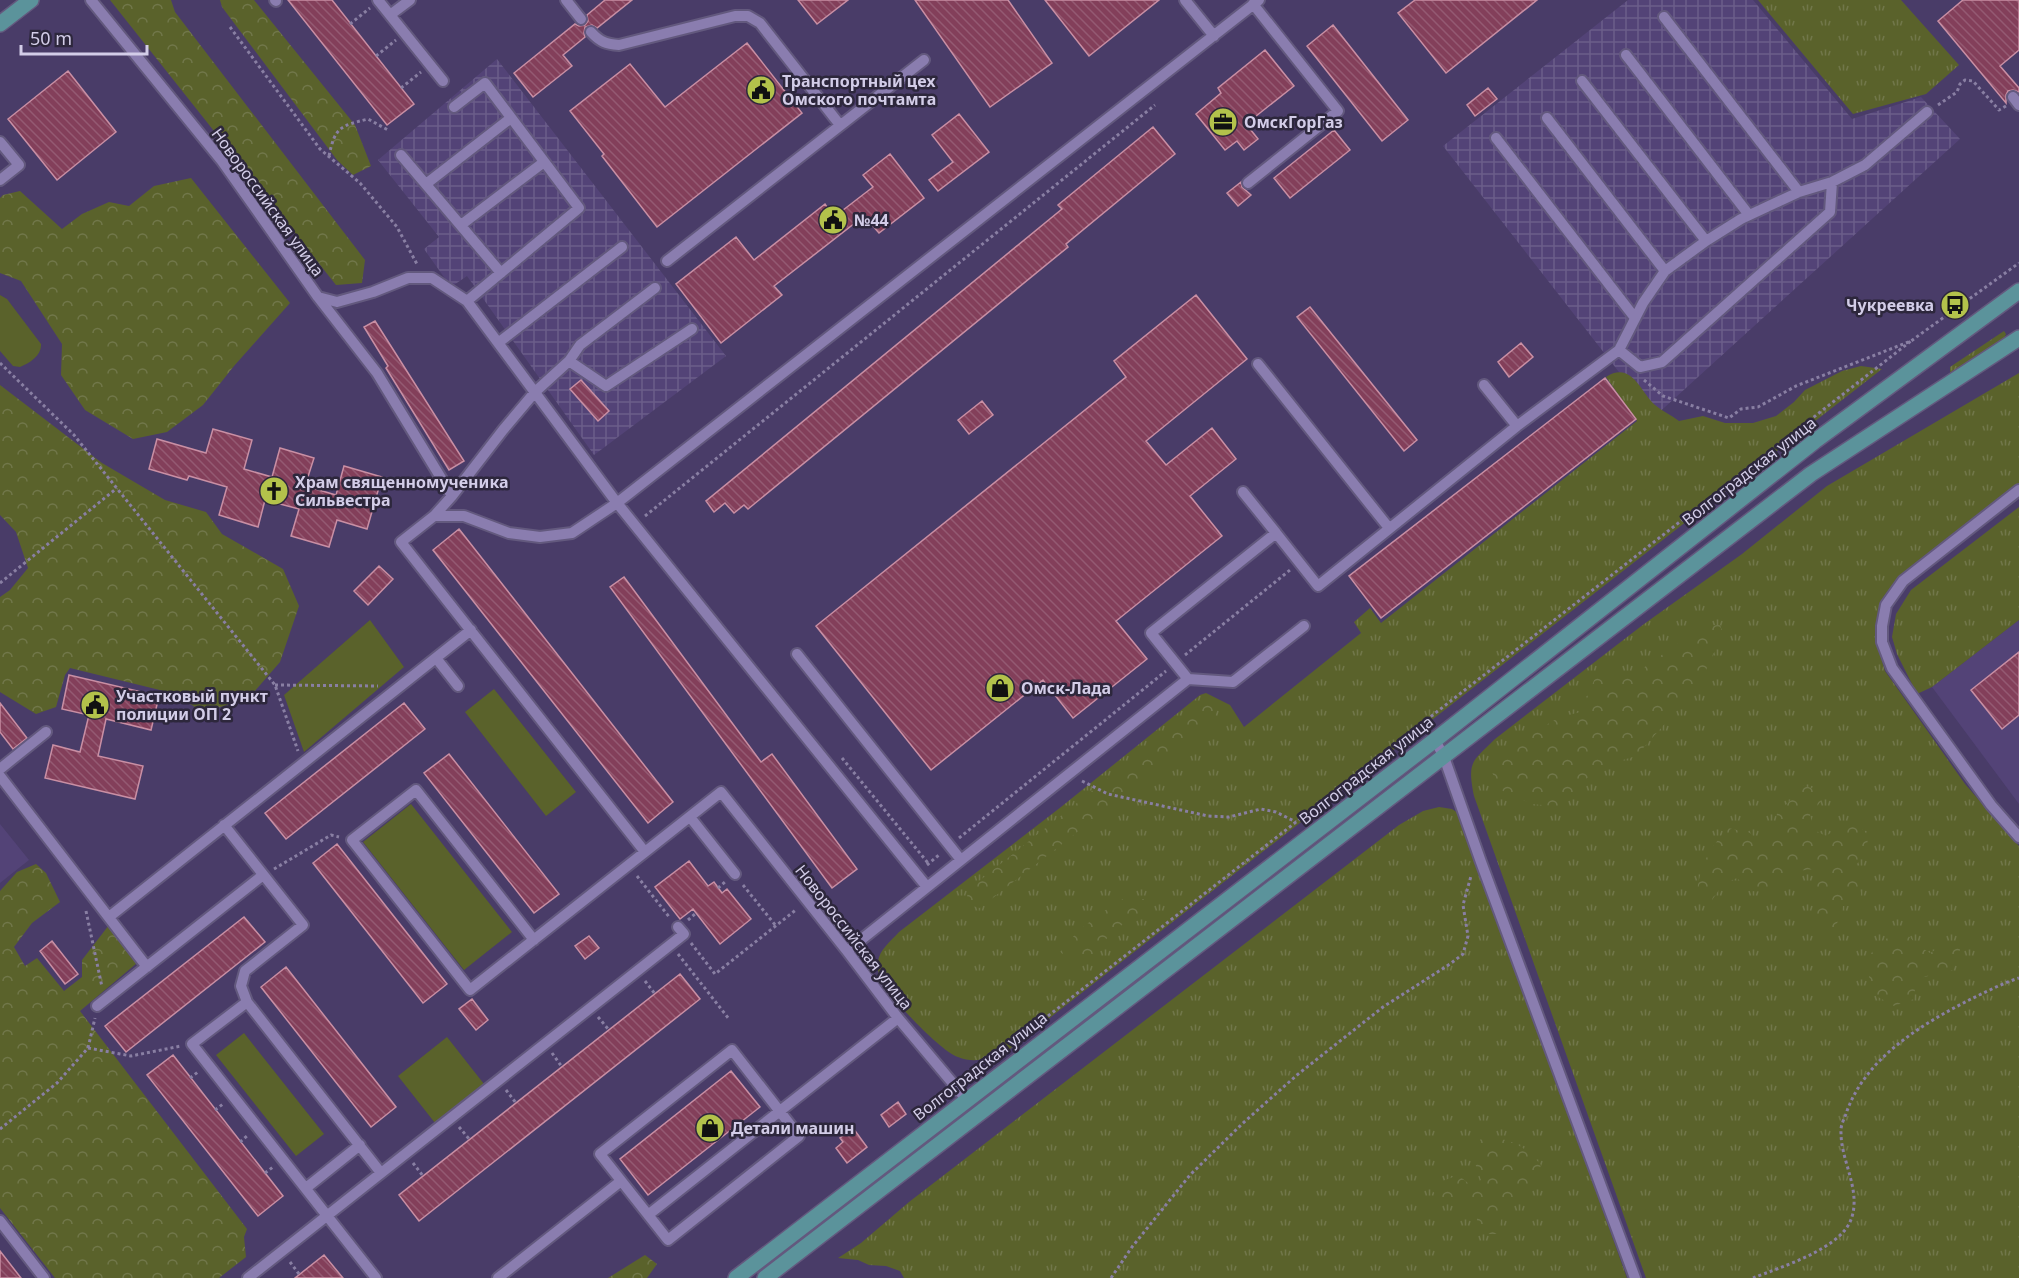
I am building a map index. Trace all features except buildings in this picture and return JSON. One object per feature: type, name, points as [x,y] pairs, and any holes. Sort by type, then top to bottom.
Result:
[{"type":"main road","points":[[0,24],[31,0]]},
{"type":"main road","name":"Волгоградская улица","points":[[735,1278],[1435,740],[1815,441],[2019,291]]},
{"type":"main road","points":[[765,1278],[1811,474],[2019,338]]},
{"type":"street","name":"Новороссийская улица","points":[[91,0],[222,161],[318,297],[337,302],[373,292],[408,278],[424,278]]},
{"type":"street","points":[[390,15],[410,0]]},
{"type":"street","points":[[1185,0],[1214,36]]},
{"type":"street","points":[[569,1],[581,20]]},
{"type":"street","points":[[377,2],[442,81]]},
{"type":"street","points":[[434,516],[464,516],[509,534],[540,537],[572,533],[617,503],[1256,2],[1338,111],[1248,183]]},
{"type":"street","points":[[591,32],[598,40],[606,44],[619,45],[735,16],[748,16],[760,23],[840,125]]},
{"type":"street","points":[[1664,17],[1799,192]]},
{"type":"street","points":[[1626,55],[1749,215]]},
{"type":"street","points":[[667,261],[924,60]]},
{"type":"street","points":[[1582,81],[1706,241]]},
{"type":"street","points":[[454,107],[485,83],[579,208],[467,301]]},
{"type":"street","points":[[1243,492],[1318,586],[1517,426],[1619,350],[1643,303],[1665,271],[1706,241],[1749,215],[1799,192],[1832,182],[1865,165],[1927,112]]},
{"type":"street","points":[[426,184],[511,118]]},
{"type":"street","points":[[1547,118],[1665,271]]},
{"type":"street","points":[[1497,138],[1635,318]]},
{"type":"street","points":[[0,142],[19,165],[0,180]]},
{"type":"street","points":[[401,155],[501,273]]},
{"type":"street","points":[[461,225],[544,162]]},
{"type":"street","points":[[1619,350],[1640,367],[1662,362],[1830,212],[1832,182]]},
{"type":"street","points":[[498,343],[622,247]]},
{"type":"street","points":[[424,278],[432,278],[467,301],[634,525],[927,887]]},
{"type":"street","points":[[645,852],[401,542],[434,516],[535,392],[569,360],[580,345],[655,288]]},
{"type":"street","points":[[318,297],[377,373],[452,496]]},
{"type":"street","points":[[569,360],[606,386],[692,329]]},
{"type":"street","points":[[1258,364],[1389,528]]},
{"type":"street","points":[[1484,385],[1517,426]]},
{"type":"street","points":[[2019,490],[1903,581],[1887,605],[1882,642],[1892,668],[1991,805],[2019,837]]},
{"type":"street","points":[[1188,679],[1151,633],[1276,533]]},
{"type":"street","points":[[847,951],[1188,679],[1233,682],[1304,626]]},
{"type":"street","points":[[109,916],[471,630]]},
{"type":"street","points":[[797,654],[960,860]]},
{"type":"street","points":[[436,658],[458,686]]},
{"type":"street","points":[[0,769],[46,732]]},
{"type":"street","points":[[1435,740],[1444,757],[1635,1278]]},
{"type":"street","points":[[0,776],[5,792],[79,879],[147,967]]},
{"type":"street","points":[[534,940],[416,790],[352,840],[470,990],[534,940],[645,852],[690,817],[735,874]]},
{"type":"street","name":"Новороссийская улица","points":[[690,817],[721,792],[898,1018],[966,1099]]},
{"type":"street","points":[[224,825],[303,925],[245,971],[241,986],[247,1002],[381,1173]]},
{"type":"street","points":[[101,1003],[263,875]]},
{"type":"street","points":[[248,1278],[683,928]]},
{"type":"street","points":[[247,1002],[192,1044],[376,1278]]},
{"type":"street","points":[[648,1215],[898,1018]]},
{"type":"street","points":[[732,1050],[780,1111],[799,1136],[668,1240],[600,1154],[732,1050]]},
{"type":"street","points":[[306,1188],[360,1145]]},
{"type":"street","points":[[498,1278],[621,1180]]},
{"type":"street","points":[[0,1221],[44,1278]]},
{"type":"path","points":[[350,24],[377,2]]},
{"type":"path","points":[[230,27],[320,149],[360,183],[397,227],[424,278]]},
{"type":"path","points":[[376,56],[401,36]]},
{"type":"path","points":[[401,88],[430,65]]},
{"type":"path","points":[[1927,112],[1957,92],[1960,84],[1965,80],[1973,81],[1999,110],[2016,101]]},
{"type":"path","points":[[634,525],[1155,105]]},
{"type":"path","points":[[329,156],[333,136],[347,124],[368,119],[387,130]]},
{"type":"path","points":[[1042,1020],[1911,341],[2019,263]]},
{"type":"path","points":[[1640,376],[1663,396],[1729,418],[1741,409],[1758,407],[1796,386],[1911,341]]},
{"type":"path","points":[[0,363],[74,435],[275,685],[302,764]]},
{"type":"path","points":[[0,583],[117,488]]},
{"type":"path","points":[[916,873],[1299,563]]},
{"type":"path","points":[[275,685],[400,687]]},
{"type":"path","points":[[1069,773],[1099,790],[1124,798],[1208,816],[1229,817],[1261,809],[1276,812],[1296,822]]},
{"type":"path","points":[[263,875],[331,835],[352,840]]},
{"type":"path","points":[[1111,1278],[1132,1247],[1190,1175],[1242,1124],[1297,1075],[1383,1007],[1462,954],[1468,936],[1463,905],[1466,888],[1472,873],[1481,862]]},
{"type":"path","points":[[629,865],[683,928],[715,974],[807,901]]},
{"type":"path","points":[[735,874],[776,926]]},
{"type":"path","points":[[0,1130],[57,1083],[88,1048],[101,1003],[79,879]]},
{"type":"path","points":[[718,888],[723,884]]},
{"type":"path","points":[[683,928],[696,913]]},
{"type":"path","points":[[675,950],[729,1019]]},
{"type":"path","points":[[642,976],[655,994]]},
{"type":"path","points":[[1753,1278],[1815,1253],[1839,1235],[1850,1222],[1855,1196],[1843,1153],[1840,1130],[1854,1092],[1887,1053],[1939,1016],[2019,978]]},
{"type":"path","points":[[602,1022],[609,1030]]},
{"type":"path","points":[[88,1048],[131,1056],[192,1044]]},
{"type":"path","points":[[556,1058],[562,1067]]},
{"type":"path","points":[[509,1095],[516,1103]]},
{"type":"path","points":[[463,1131],[470,1140]]},
{"type":"path","points":[[417,1168],[423,1176]]},
{"type":"path","points":[[293,1266],[299,1274]]},
{"type":"shaded area","points":[[1628,0],[1753,0],[1852,119],[1921,97],[1960,139],[1654,417],[1443,146]]},
{"type":"shaded area","points":[[497,59],[726,356],[594,455],[467,276],[451,287],[424,249],[439,237],[378,160]]},
{"type":"shaded area","points":[[2019,620],[2019,804],[1932,687]]},
{"type":"shaded area","points":[[0,824],[29,860],[0,883]]},
{"type":"green space","points":[[110,0],[171,0],[175,12],[365,260],[362,283],[336,285]]},
{"type":"green space","points":[[220,0],[254,0],[355,125],[371,166],[353,175],[337,160],[222,7]]},
{"type":"green space","points":[[1758,0],[1901,0],[1959,65],[1926,94],[1853,114]]},
{"type":"green space","points":[[191,178],[290,303],[203,405],[167,432],[133,439],[85,410],[61,375],[62,344],[21,281],[0,273],[0,198],[3,195],[20,191],[62,229],[82,214],[109,202],[129,206],[154,186]]},
{"type":"green space","points":[[0,295],[7,299],[41,344],[40,352],[20,367],[13,366],[0,351]]},
{"type":"green space","points":[[2004,331],[2006,334],[2004,339],[1954,373],[1950,372],[1950,367]]},
{"type":"green space","points":[[1861,366],[1882,369],[1006,1052],[976,1060],[964,1059],[950,1053],[918,1024],[883,984],[878,970],[879,958],[899,932],[1061,807],[1200,695],[1206,693],[1230,705],[1244,727],[1361,633],[1354,622],[1370,608],[1381,623],[1637,421],[1606,377],[1615,373],[1629,375],[1655,405],[1679,421],[1703,416],[1725,423],[1753,423],[1776,416],[1805,390],[1842,371]]},
{"type":"green space","points":[[2019,373],[2019,487],[1889,593],[1878,618],[1876,641],[1885,671],[1965,784],[2019,846],[2019,1278],[1646,1278],[1474,796],[1471,776],[1473,763],[1495,739],[1644,624],[1742,554],[1827,486]]},
{"type":"green space","points":[[0,385],[102,463],[165,500],[206,512],[222,534],[283,569],[299,606],[280,662],[248,699],[217,708],[200,710],[172,693],[70,668],[65,675],[56,707],[36,714],[0,692],[0,597],[10,590],[28,568],[16,532],[0,515]]},
{"type":"green space","points":[[2019,507],[2019,620],[1932,687],[1917,694],[1897,654],[1892,637],[1896,614],[1911,590]]},
{"type":"green space","points":[[370,620],[404,667],[304,752],[284,695]]},
{"type":"green space","points":[[1720,625],[1723,633],[1706,670],[1662,727],[1636,756],[1600,767],[1584,781],[1562,807],[1532,804],[1499,789],[1492,772],[1508,747],[1560,717],[1581,712],[1595,678],[1607,671],[1636,673],[1703,626]]},
{"type":"green space","points":[[494,689],[576,792],[546,816],[465,712]]},
{"type":"green space","points":[[1218,704],[1213,726],[980,908],[965,904],[969,889],[1200,705]]},
{"type":"green space","points":[[1801,785],[1819,790],[1822,800],[1810,815],[1814,830],[1826,836],[1845,823],[1858,825],[1868,835],[1867,849],[1857,864],[1857,883],[1861,893],[1859,906],[1843,906],[1841,917],[1831,932],[1817,930],[1810,919],[1815,903],[1812,883],[1825,875],[1814,869],[1790,872],[1773,892],[1750,891],[1737,878],[1723,884],[1710,903],[1696,899],[1705,861],[1728,828],[1750,833],[1760,844],[1775,841],[1777,812],[1788,803]]},
{"type":"green space","points":[[411,804],[512,932],[464,970],[363,842]]},
{"type":"green space","points":[[1439,807],[1452,809],[1461,815],[1627,1278],[904,1278],[900,1271],[886,1266],[869,1265],[858,1260],[838,1258],[861,1243],[909,1202],[1399,825],[1423,811]]},
{"type":"green space","points":[[36,864],[46,873],[60,902],[32,923],[14,947],[25,966],[37,958],[64,991],[82,977],[82,960],[109,925],[137,963],[80,1011],[247,1229],[244,1237],[246,1257],[219,1278],[55,1278],[0,1208],[0,891],[17,872]]},
{"type":"green space","points":[[1128,896],[1147,900],[1149,909],[1132,923],[1118,926],[1091,956],[1072,961],[1060,952],[1091,921]]},
{"type":"green space","points":[[1904,931],[1916,944],[1930,953],[1949,942],[1961,947],[1953,970],[1916,979],[1914,999],[1894,1006],[1871,993],[1869,961],[1871,953],[1882,941]]},
{"type":"green space","points":[[244,1033],[324,1134],[296,1156],[216,1055]]},
{"type":"green space","points":[[447,1037],[484,1084],[435,1123],[398,1076]]},
{"type":"green space","points":[[1485,1137],[1516,1144],[1541,1165],[1532,1182],[1507,1206],[1497,1234],[1484,1234],[1477,1223],[1477,1210],[1463,1204],[1447,1202],[1432,1191],[1443,1181],[1458,1175],[1473,1187],[1481,1180],[1469,1146]]},
{"type":"green space","points":[[645,1255],[657,1264],[647,1278],[608,1278]]},
{"type":"place","name":"Транспортный цех Омского почтамта","points":[[761,90]]},
{"type":"place","name":"ОмскГорГаз","points":[[1223,122]]},
{"type":"place","name":"№44","points":[[833,220]]},
{"type":"place","name":"Чукреевка","points":[[1955,305]]},
{"type":"place","name":"Храм священномученика Сильвестра","points":[[274,491]]},
{"type":"place","name":"Омск-Лада","points":[[1000,688]]},
{"type":"place","name":"Участковый пункт полиции ОП 2","points":[[95,705]]},
{"type":"place","name":"Детали машин","points":[[710,1128]]}]
